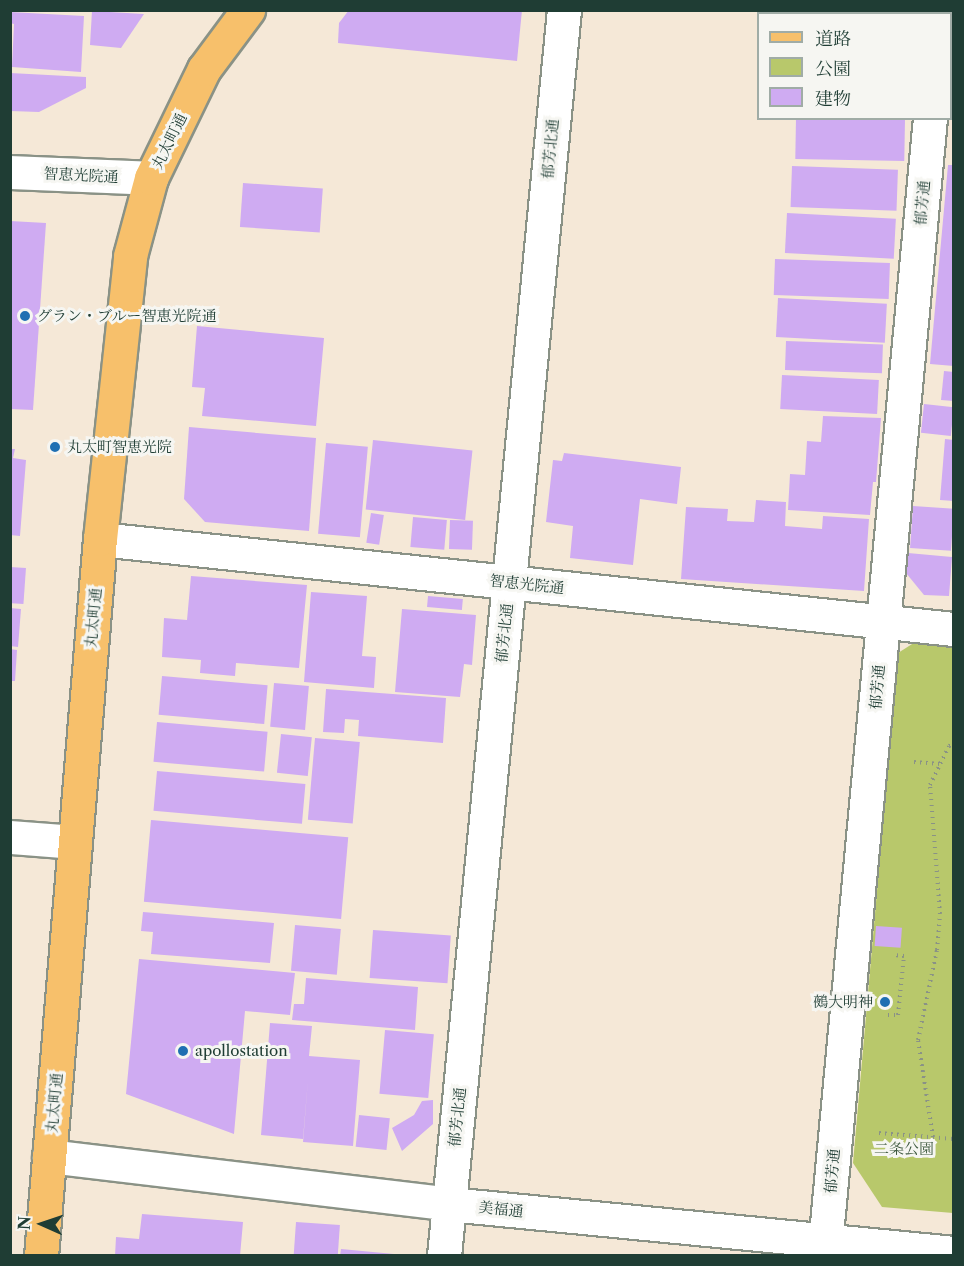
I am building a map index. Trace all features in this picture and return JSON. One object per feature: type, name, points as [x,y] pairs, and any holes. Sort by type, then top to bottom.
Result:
[{"type":"main road","name":"丸太町通","points":[[41,1256],[100,539],[130,256],[151,178],[204,69],[248,10]]},
{"type":"street","name":"郁芳北通","points":[[444,1256],[564,10]]},
{"type":"street","name":"郁芳通","points":[[824,1248],[930,120]]},
{"type":"street","name":"智恵光院通","points":[[10,172],[151,178]]},
{"type":"street","name":"智恵光院通","points":[[100,539],[954,629]]},
{"type":"street","points":[[10,837],[75,842]]},
{"type":"street","name":"美福通","points":[[49,1155],[824,1248],[954,1253]]},
{"type":"path","points":[[933,1137],[918,1040],[937,950],[940,914],[930,785],[949,746],[954,743]]},
{"type":"path","points":[[870,1132],[954,1139]]},
{"type":"green space","name":"二条公園","points":[[920,639],[953,643],[953,1213],[882,1207],[853,1163],[898,653]]},
{"type":"building","points":[[349,10],[522,10],[517,61],[338,43],[339,23]]},
{"type":"building","points":[[801,10],[865,12],[801,12]]},
{"type":"building","points":[[92,11],[144,14],[121,48],[90,45]]},
{"type":"building","points":[[10,12],[84,16],[81,72],[12,67],[14,24],[10,23]]},
{"type":"building","points":[[10,73],[86,77],[86,88],[39,112],[10,111]]},
{"type":"building","points":[[796,120],[905,120],[904,161],[795,159]]},
{"type":"building","points":[[948,165],[954,165],[954,366],[930,364]]},
{"type":"building","points":[[792,166],[898,170],[897,211],[791,207]]},
{"type":"building","points":[[243,183],[323,189],[320,232],[240,227]]},
{"type":"building","points":[[787,213],[896,219],[894,259],[785,253]]},
{"type":"building","name":"グラン・ブルー智恵光院通","points":[[10,221],[46,223],[33,410],[10,409]]},
{"type":"building","points":[[775,259],[890,263],[889,299],[774,295]]},
{"type":"building","points":[[778,298],[887,304],[885,343],[776,337]]},
{"type":"building","points":[[197,326],[324,338],[316,426],[202,416],[205,388],[192,387]]},
{"type":"building","points":[[786,341],[883,344],[882,373],[785,370]]},
{"type":"building","points":[[944,371],[954,372],[954,401],[941,400]]},
{"type":"building","points":[[782,375],[879,380],[877,414],[780,409]]},
{"type":"building","points":[[924,404],[954,407],[951,436],[921,433]]},
{"type":"building","points":[[823,416],[881,418],[876,482],[873,482],[870,515],[788,510],[790,474],[805,475],[807,441],[821,442]]},
{"type":"building","points":[[189,427],[316,438],[309,531],[205,522],[184,499]]},
{"type":"building","points":[[945,439],[954,440],[954,501],[940,500]]},
{"type":"building","points":[[373,440],[472,450],[465,520],[366,510]]},
{"type":"building","points":[[326,443],[368,447],[360,537],[318,534]]},
{"type":"building","points":[[10,449],[15,449],[13,458],[26,460],[20,536],[10,535]]},
{"type":"building","points":[[564,453],[681,467],[677,504],[640,499],[633,565],[570,558],[573,526],[546,522],[553,460],[562,461]]},
{"type":"building","points":[[756,500],[786,502],[785,526],[822,529],[823,516],[869,519],[864,591],[681,579],[686,507],[728,509],[727,521],[754,522]]},
{"type":"building","points":[[913,506],[954,509],[951,551],[910,548]]},
{"type":"building","points":[[371,513],[384,515],[379,545],[366,543]]},
{"type":"building","points":[[413,517],[447,520],[444,550],[410,547]]},
{"type":"building","points":[[450,520],[473,521],[472,550],[449,549]]},
{"type":"building","points":[[908,553],[952,557],[949,596],[924,595],[906,573]]},
{"type":"building","points":[[10,567],[26,568],[23,604],[10,603]]},
{"type":"building","points":[[191,576],[307,585],[299,668],[236,663],[235,676],[200,673],[201,660],[162,657],[164,618],[187,620]]},
{"type":"building","points":[[311,592],[367,596],[362,656],[376,657],[374,688],[304,682]]},
{"type":"building","points":[[428,596],[463,599],[462,610],[427,607]]},
{"type":"building","points":[[10,608],[21,609],[18,647],[10,646]]},
{"type":"building","points":[[402,609],[476,615],[472,665],[464,664],[460,697],[395,692]]},
{"type":"building","points":[[10,649],[17,650],[15,681],[10,681]]},
{"type":"building","points":[[162,676],[268,685],[264,724],[159,715]]},
{"type":"building","points":[[274,683],[309,686],[305,730],[270,727]]},
{"type":"building","points":[[326,689],[446,698],[443,743],[358,736],[359,720],[345,719],[344,733],[323,732]]},
{"type":"building","points":[[157,722],[268,732],[264,772],[154,762]]},
{"type":"building","points":[[281,734],[312,737],[308,776],[277,773]]},
{"type":"building","points":[[315,738],[360,742],[353,824],[308,820]]},
{"type":"building","points":[[157,771],[305,784],[302,824],[154,811]]},
{"type":"building","points":[[151,820],[348,837],[341,919],[144,902]]},
{"type":"building","points":[[143,912],[274,923],[270,963],[151,954],[153,932],[141,931]]},
{"type":"building","points":[[295,925],[341,929],[337,975],[291,971]]},
{"type":"building","points":[[876,926],[902,928],[901,948],[875,946]]},
{"type":"building","points":[[373,930],[451,935],[447,983],[370,978]]},
{"type":"building","points":[[139,959],[295,973],[290,1015],[245,1011],[234,1134],[126,1094]]},
{"type":"building","points":[[306,978],[418,987],[415,1030],[292,1020],[294,1004],[304,1004]]},
{"type":"building","points":[[270,1023],[312,1026],[309,1056],[360,1060],[353,1146],[303,1142],[308,1079],[303,1139],[261,1135]]},
{"type":"building","points":[[385,1030],[434,1034],[428,1098],[379,1094]]},
{"type":"building","points":[[433,1100],[433,1124],[402,1151],[392,1128],[414,1115],[422,1101]]},
{"type":"building","points":[[359,1115],[390,1118],[386,1150],[356,1147]]},
{"type":"building","points":[[142,1214],[243,1222],[240,1256],[115,1256],[116,1237],[139,1239]]},
{"type":"building","points":[[296,1222],[340,1225],[338,1256],[294,1256]]},
{"type":"building","points":[[341,1249],[394,1254],[393,1256],[340,1256]]},
{"type":"place","name":"グラン・ブルー智恵光院通","points":[[25,316]]},
{"type":"place","name":"丸太町智恵光院","points":[[55,447]]},
{"type":"place","name":"鵺大明神","points":[[885,1002]]},
{"type":"place","name":"apollostation","points":[[183,1051]]}]
